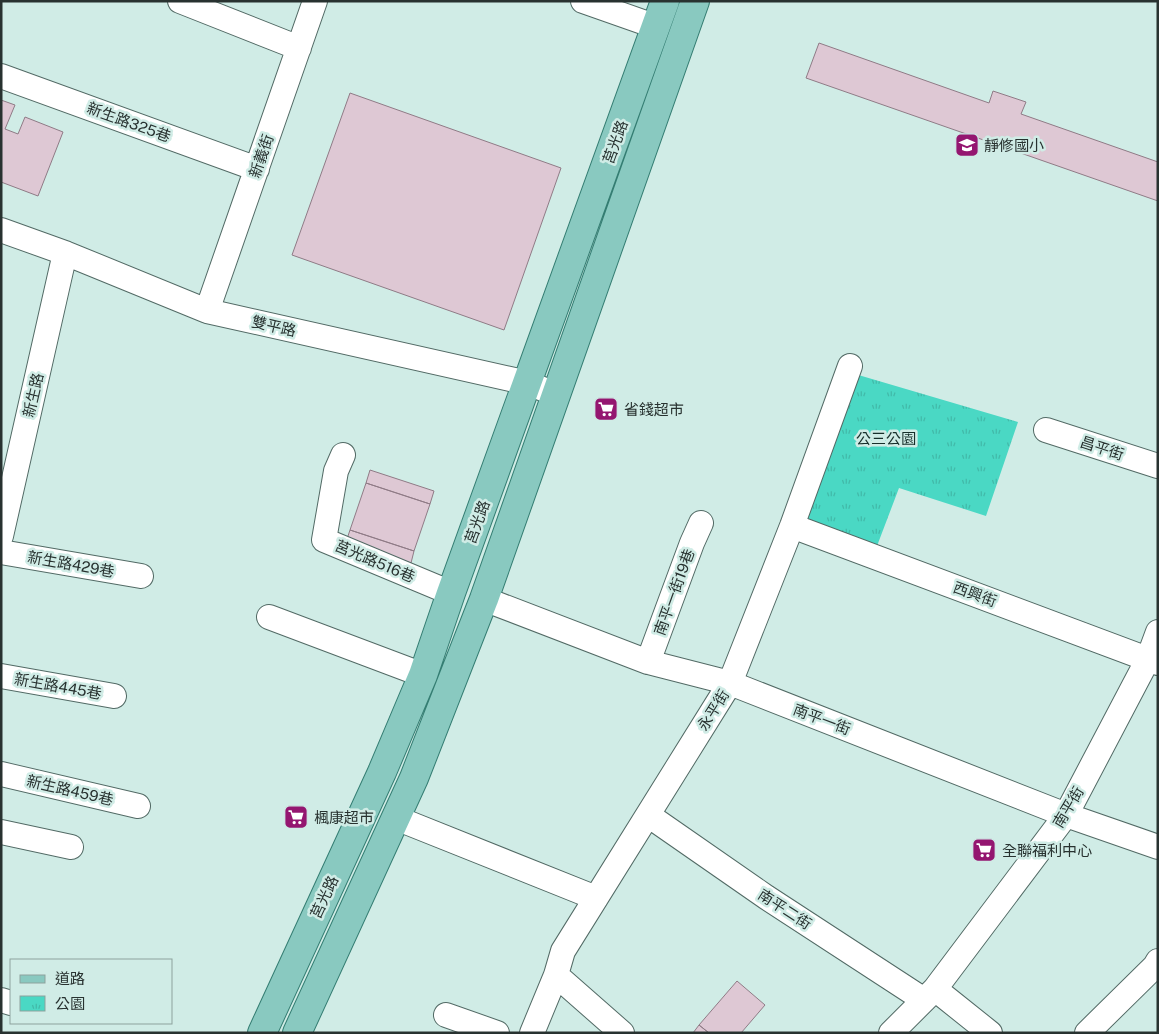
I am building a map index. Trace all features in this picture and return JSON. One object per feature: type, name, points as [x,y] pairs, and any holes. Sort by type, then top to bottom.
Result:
[{"type":"main road","name":"莒光路","points":[[262,1033],[382,772],[423,675],[665,1]]},
{"type":"main road","name":"莒光路","points":[[297,1033],[414,778],[484,599],[695,1]]},
{"type":"street","points":[[180,1],[298,48]]},
{"type":"street","name":"新義街","points":[[207,311],[315,1]]},
{"type":"street","points":[[583,1],[657,27]]},
{"type":"street","name":"新生路325巷","points":[[1,76],[257,168]]},
{"type":"street","name":"雙平路","points":[[1,230],[64,253],[207,311],[528,383],[555,394]]},
{"type":"street","name":"新生路","points":[[1,536],[64,253]]},
{"type":"street","name":"永平街","points":[[532,1033],[556,974],[563,951],[730,683],[792,526],[850,366]]},
{"type":"street","name":"昌平街","points":[[1046,430],[1158,466]]},
{"type":"street","name":"莒光路516巷","points":[[343,455],[336,471],[324,540],[451,593]]},
{"type":"street","name":"南平一街19巷","points":[[648,662],[701,523]]},
{"type":"street","name":"西興街","points":[[792,526],[1153,661]]},
{"type":"street","name":"新生路429巷","points":[[1,552],[141,576]]},
{"type":"street","name":"南平一街","points":[[484,599],[648,662],[730,683],[1066,815],[1158,847]]},
{"type":"street","points":[[269,617],[423,675]]},
{"type":"street","name":"南平街","points":[[891,1033],[930,994],[1066,815],[1153,661],[1158,632]]},
{"type":"street","name":"新生路445巷","points":[[1,676],[114,696]]},
{"type":"street","name":"新生路459巷","points":[[1,774],[138,806]]},
{"type":"street","name":"南平二街","points":[[648,815],[766,897],[930,994],[990,1033]]},
{"type":"street","points":[[396,818],[596,898]]},
{"type":"street","points":[[1,832],[71,847]]},
{"type":"street","points":[[1086,1033],[1157,965]]},
{"type":"street","points":[[556,974],[622,1033]]},
{"type":"street","points":[[446,1015],[497,1033]]},
{"type":"green space","name":"公三公園","points":[[855,374],[1018,422],[986,516],[899,488],[877,546],[798,521]]},
{"type":"building","points":[[819,43],[989,103],[993,91],[1026,102],[1021,114],[1158,162],[1158,201],[806,78]]},
{"type":"building","points":[[350,93],[561,168],[504,330],[292,255]]},
{"type":"building","points":[[1,100],[15,105],[5,129],[18,134],[25,117],[63,132],[38,196],[1,182]]},
{"type":"building","points":[[370,470],[434,491],[430,504],[366,483]]},
{"type":"building","points":[[366,483],[430,504],[414,551],[350,530]]},
{"type":"building","points":[[350,530],[414,551],[411,563],[346,542]]},
{"type":"building","points":[[737,981],[765,1005],[741,1033],[709,1033],[699,1025]]},
{"type":"building","points":[[699,1025],[709,1033],[693,1033]]},
{"type":"place","name":"靜修國小","points":[[967,145]]},
{"type":"place","name":"省錢超市","points":[[606,409]]},
{"type":"place","name":"楓康超市","points":[[296,817]]},
{"type":"place","name":"全聯福利中心","points":[[984,850]]}]
